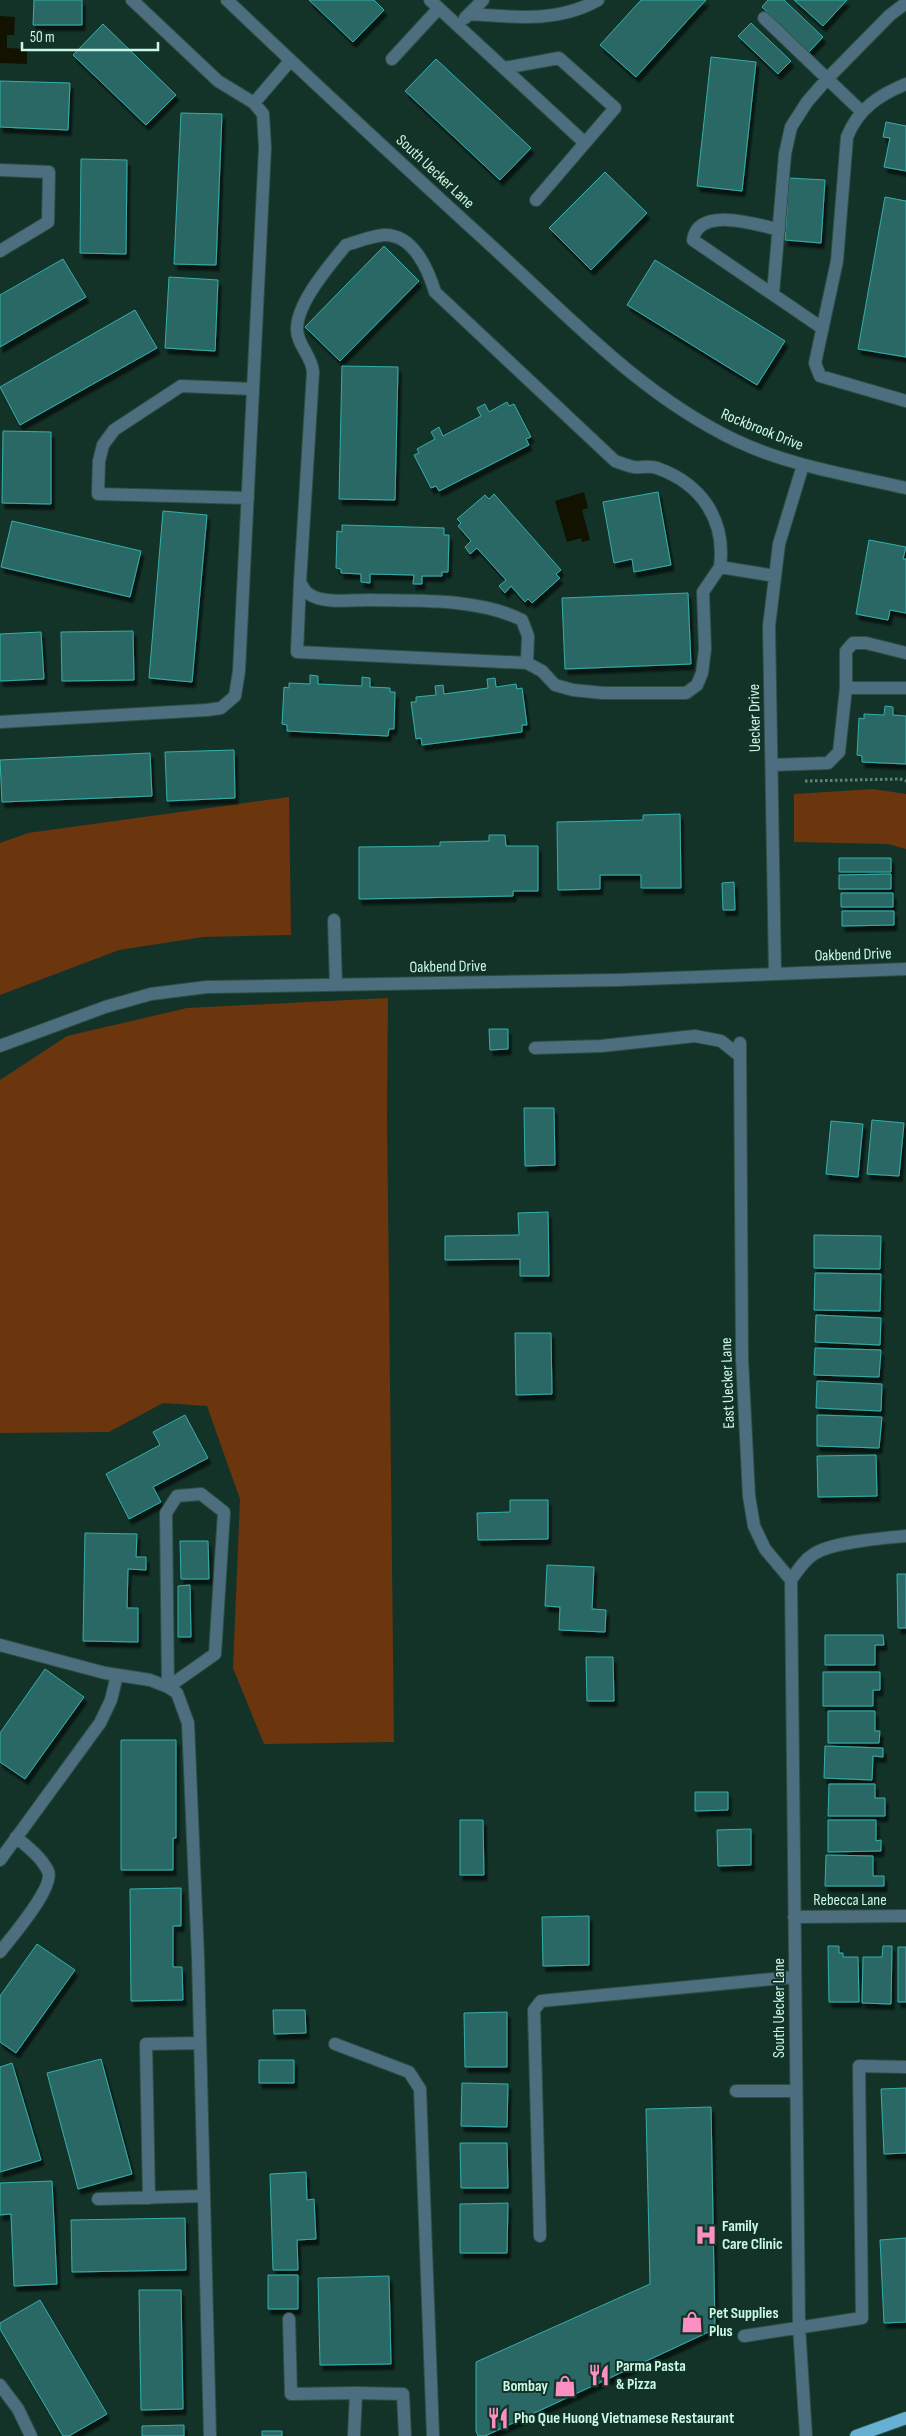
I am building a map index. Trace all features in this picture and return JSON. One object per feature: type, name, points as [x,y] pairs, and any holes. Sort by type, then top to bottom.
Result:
[{"type":"main road","points":[[856,2436],[906,2418]]},
{"type":"street","points":[[0,722],[207,710],[221,708],[235,696],[239,671],[266,130],[263,114],[254,103],[218,81],[132,0]]},
{"type":"street","name":"South Uecker Lane","points":[[227,0],[290,61],[623,366]]},
{"type":"street","points":[[458,26],[483,0]]},
{"type":"street","points":[[469,14],[528,18],[580,10],[598,0]]},
{"type":"street","points":[[773,294],[788,136],[798,114],[827,79],[890,15],[906,3]]},
{"type":"street","points":[[392,59],[435,4],[585,143]]},
{"type":"street","points":[[764,18],[862,112]]},
{"type":"street","points":[[504,68],[559,58],[615,108],[536,200]]},
{"type":"street","points":[[254,103],[290,61]]},
{"type":"street","points":[[906,84],[887,92],[862,112],[852,125],[847,137],[836,261],[815,363],[820,376],[906,401]]},
{"type":"street","points":[[0,170],[49,172],[48,222],[0,251]]},
{"type":"street","points":[[779,230],[730,220],[711,221],[701,225],[695,231],[693,240],[822,328]]},
{"type":"street","points":[[384,235],[398,238],[411,248],[427,268],[435,292],[615,461],[634,467],[656,467],[670,474],[704,498],[718,525],[723,547],[720,567],[703,592],[705,649],[702,673],[697,685],[686,693],[603,693],[573,690],[555,685],[542,671],[527,663],[297,652],[313,362],[302,346],[297,329],[302,307],[346,245],[384,235]]},
{"type":"street","name":"Rockbrook Drive","points":[[623,366],[684,413],[738,442],[803,465],[906,488]]},
{"type":"street","points":[[248,498],[98,494],[99,461],[103,445],[114,430],[181,386],[253,389]]},
{"type":"street","name":"Uecker Drive","points":[[776,974],[769,626],[779,544],[803,465]]},
{"type":"street","points":[[720,567],[775,576]]},
{"type":"street","points":[[300,582],[309,594],[332,600],[477,605],[502,610],[522,620],[528,636],[527,663]]},
{"type":"street","points":[[772,765],[828,763],[840,752],[846,688],[846,651],[853,643],[866,643],[906,653]]},
{"type":"street","points":[[846,688],[906,688]]},
{"type":"street","points":[[334,920],[336,985]]},
{"type":"street","name":"Oakbend Drive","points":[[0,1046],[105,1007],[151,994],[207,987],[617,980],[906,969]]},
{"type":"street","name":"East Uecker Lane","points":[[535,1048],[601,1046],[695,1036],[721,1041],[740,1049],[742,1359],[749,1496],[754,1526],[765,1549],[791,1580]]},
{"type":"street","points":[[202,1494],[224,1512],[215,1654],[168,1687],[166,1513],[178,1496],[202,1494]]},
{"type":"street","points":[[791,1580],[804,1562],[816,1552],[852,1542],[906,1536]]},
{"type":"street","name":"South Uecker Lane","points":[[791,1580],[799,2326],[806,2436]]},
{"type":"street","points":[[0,1645],[117,1674],[150,1680],[168,1687],[177,1694],[188,1723],[200,2043],[210,2436]]},
{"type":"street","points":[[0,1860],[100,1723],[111,1700],[117,1674]]},
{"type":"street","points":[[0,1952],[38,1900],[49,1881],[48,1872],[36,1855],[16,1837]]},
{"type":"street","name":"Rebecca Lane","points":[[794,1917],[906,1916]]},
{"type":"street","points":[[540,2236],[534,2010],[541,2001],[794,1977]]},
{"type":"street","points":[[149,2198],[146,2044],[200,2043]]},
{"type":"street","points":[[335,2044],[409,2072],[420,2089],[433,2436]]},
{"type":"street","points":[[744,2336],[799,2326],[862,2318],[859,2066],[906,2067]]},
{"type":"street","points":[[736,2091],[796,2091]]},
{"type":"street","points":[[98,2199],[203,2196]]},
{"type":"street","points":[[289,2319],[291,2394],[403,2394],[405,2436]]},
{"type":"street","points":[[0,2385],[18,2409],[30,2436]]},
{"type":"street","points":[[354,2436],[356,2393]]},
{"type":"path","points":[[772,783],[900,779],[906,781]]},
{"type":"shaded area","points":[[0,16],[15,17],[14,35],[7,35],[7,48],[27,49],[27,64],[0,63]]},
{"type":"shaded area","points":[[584,492],[588,508],[582,510],[590,540],[582,542],[581,538],[567,542],[555,501]]},
{"type":"shaded area","points":[[873,789],[906,794],[906,849],[888,844],[794,842],[794,794]]},
{"type":"shaded area","points":[[289,797],[291,935],[203,937],[119,950],[0,995],[0,843],[28,833]]},
{"type":"shaded area","points":[[388,998],[387,1115],[394,1742],[264,1744],[233,1668],[240,1499],[207,1406],[163,1403],[109,1432],[0,1433],[0,1080],[67,1036],[187,1008]]},
{"type":"building","points":[[34,0],[82,0],[82,25],[33,25]]},
{"type":"building","points":[[309,0],[374,0],[384,10],[353,42]]},
{"type":"building","points":[[641,0],[706,0],[636,77],[600,45]]},
{"type":"building","points":[[768,0],[784,0],[823,37],[809,52],[762,7]]},
{"type":"building","points":[[794,0],[847,0],[823,26]]},
{"type":"building","points":[[751,23],[791,61],[778,74],[738,36]]},
{"type":"building","points":[[103,24],[176,95],[146,125],[73,55]]},
{"type":"building","points":[[711,57],[756,62],[742,191],[697,186]]},
{"type":"building","points":[[436,59],[531,148],[500,180],[405,91]]},
{"type":"building","points":[[0,81],[70,83],[68,130],[0,127]]},
{"type":"building","points":[[181,113],[222,114],[216,265],[174,264]]},
{"type":"building","points":[[886,122],[906,126],[906,171],[884,167],[890,138],[883,137]]},
{"type":"building","points":[[81,159],[127,160],[126,254],[80,253]]},
{"type":"building","points":[[605,172],[647,213],[591,270],[549,228]]},
{"type":"building","points":[[789,178],[825,180],[821,243],[785,240]]},
{"type":"building","points":[[885,197],[906,201],[906,357],[858,349]]},
{"type":"building","points":[[384,246],[419,281],[340,361],[305,327]]},
{"type":"building","points":[[63,259],[86,297],[0,347],[0,295]]},
{"type":"building","points":[[655,260],[785,341],[757,385],[627,305]]},
{"type":"building","points":[[169,277],[218,280],[215,351],[165,348]]},
{"type":"building","points":[[135,310],[157,348],[20,425],[0,387]]},
{"type":"building","points":[[342,366],[398,367],[395,500],[339,499]]},
{"type":"building","points":[[507,402],[509,406],[514,404],[531,437],[526,439],[529,445],[439,491],[436,486],[431,488],[414,455],[419,453],[417,449],[435,439],[431,432],[439,427],[443,436],[481,416],[477,408],[485,404],[489,412]]},
{"type":"building","points":[[3,431],[51,432],[51,504],[2,503]]},
{"type":"building","points":[[658,492],[671,565],[634,572],[632,559],[614,563],[603,502]]},
{"type":"building","points":[[494,494],[561,570],[556,574],[560,578],[532,603],[528,599],[525,602],[511,586],[505,593],[499,586],[506,580],[477,548],[470,554],[465,547],[471,541],[458,526],[461,523],[457,519],[485,495],[489,499]]},
{"type":"building","points":[[163,511],[207,515],[192,682],[149,678]]},
{"type":"building","points":[[12,521],[141,551],[130,597],[1,567]]},
{"type":"building","points":[[342,525],[444,528],[444,535],[449,535],[448,572],[442,572],[442,576],[422,576],[422,584],[413,584],[414,575],[370,574],[370,583],[361,582],[361,574],[341,573],[341,569],[336,568],[337,531],[342,532]]},
{"type":"building","points":[[869,540],[906,547],[903,559],[906,559],[906,613],[890,610],[888,620],[856,614]]},
{"type":"building","points":[[688,593],[691,664],[565,669],[562,598]]},
{"type":"building","points":[[133,631],[134,680],[62,681],[61,632]]},
{"type":"building","points":[[41,632],[44,679],[0,681],[0,634]]},
{"type":"building","points":[[310,675],[318,676],[318,684],[362,686],[362,677],[370,678],[370,687],[390,688],[390,692],[395,692],[394,729],[389,729],[388,736],[287,731],[287,725],[282,724],[284,687],[289,688],[289,683],[310,684]]},
{"type":"building","points":[[495,678],[496,687],[516,684],[517,689],[522,688],[527,725],[522,725],[522,732],[422,745],[421,738],[416,739],[411,702],[416,702],[416,697],[436,695],[435,686],[443,685],[444,694],[488,688],[487,679]]},
{"type":"building","points":[[885,706],[893,707],[893,715],[906,716],[906,764],[862,762],[862,756],[857,755],[859,718],[864,719],[864,714],[884,715]]},
{"type":"building","points":[[234,750],[235,798],[167,801],[165,752]]},
{"type":"building","points":[[150,753],[152,796],[2,802],[0,760]]},
{"type":"building","points":[[680,814],[681,888],[641,888],[641,875],[600,875],[600,889],[558,890],[557,822],[643,820],[643,815]]},
{"type":"building","points":[[489,835],[505,835],[506,846],[538,846],[538,891],[513,891],[513,896],[359,899],[359,847],[440,846],[440,842],[489,841]]},
{"type":"building","points":[[839,858],[891,858],[891,872],[839,872]]},
{"type":"building","points":[[891,874],[891,889],[839,889],[839,875]]},
{"type":"building","points":[[734,882],[735,910],[723,910],[722,883]]},
{"type":"building","points":[[841,893],[893,893],[893,907],[841,907]]},
{"type":"building","points":[[842,911],[894,911],[894,925],[842,926]]},
{"type":"building","points":[[489,1029],[508,1029],[508,1049],[490,1050]]},
{"type":"building","points":[[524,1108],[554,1108],[555,1165],[525,1166]]},
{"type":"building","points":[[872,1120],[904,1123],[899,1176],[867,1174]]},
{"type":"building","points":[[831,1121],[863,1124],[858,1177],[826,1174]]},
{"type":"building","points":[[548,1212],[549,1276],[520,1276],[520,1259],[445,1260],[445,1236],[519,1235],[518,1213]]},
{"type":"building","points":[[814,1235],[881,1236],[880,1269],[814,1268]]},
{"type":"building","points":[[815,1273],[881,1274],[880,1311],[814,1310]]},
{"type":"building","points":[[816,1315],[881,1318],[880,1345],[815,1342]]},
{"type":"building","points":[[515,1333],[551,1333],[552,1394],[516,1395]]},
{"type":"building","points":[[815,1348],[881,1350],[879,1377],[814,1375]]},
{"type":"building","points":[[817,1381],[882,1384],[881,1411],[816,1408]]},
{"type":"building","points":[[185,1415],[208,1458],[153,1487],[161,1502],[129,1519],[106,1474],[160,1445],[153,1432]]},
{"type":"building","points":[[817,1415],[882,1417],[879,1448],[817,1446]]},
{"type":"building","points":[[876,1455],[877,1496],[818,1497],[817,1456]]},
{"type":"building","points":[[510,1500],[548,1500],[548,1539],[478,1540],[477,1513],[510,1512]]},
{"type":"building","points":[[85,1533],[137,1534],[136,1557],[146,1557],[146,1570],[128,1569],[127,1608],[138,1608],[138,1642],[83,1641]]},
{"type":"building","points":[[180,1541],[208,1541],[209,1579],[181,1579]]},
{"type":"building","points":[[547,1565],[594,1567],[592,1609],[606,1610],[605,1632],[559,1630],[560,1607],[545,1606]]},
{"type":"building","points":[[897,1574],[906,1574],[906,1628],[898,1628]]},
{"type":"building","points":[[190,1585],[191,1637],[178,1637],[178,1586]]},
{"type":"building","points":[[825,1635],[883,1635],[884,1645],[875,1645],[875,1665],[825,1665]]},
{"type":"building","points":[[586,1657],[613,1657],[614,1701],[587,1701]]},
{"type":"building","points":[[45,1669],[84,1697],[25,1779],[0,1762],[0,1733]]},
{"type":"building","points":[[823,1672],[880,1672],[880,1690],[873,1690],[873,1706],[823,1706]]},
{"type":"building","points":[[828,1711],[875,1711],[875,1731],[880,1731],[879,1743],[828,1743]]},
{"type":"building","points":[[121,1740],[176,1740],[176,1838],[173,1838],[173,1870],[121,1870]]},
{"type":"building","points":[[825,1746],[883,1748],[883,1757],[873,1756],[872,1780],[824,1778]]},
{"type":"building","points":[[829,1784],[875,1784],[875,1798],[885,1798],[885,1816],[828,1816]]},
{"type":"building","points":[[695,1792],[728,1792],[728,1810],[695,1811]]},
{"type":"building","points":[[460,1820],[483,1820],[484,1875],[460,1875]]},
{"type":"building","points":[[828,1820],[876,1820],[876,1841],[881,1840],[881,1851],[828,1852]]},
{"type":"building","points":[[751,1829],[751,1865],[718,1866],[717,1830]]},
{"type":"building","points":[[826,1855],[873,1856],[873,1876],[884,1876],[884,1886],[825,1886]]},
{"type":"building","points":[[181,1888],[181,1926],[173,1926],[173,1967],[182,1967],[183,2000],[131,2001],[130,1889]]},
{"type":"building","points":[[589,1916],[589,1965],[543,1966],[542,1917]]},
{"type":"building","points":[[37,1944],[75,1970],[16,2053],[0,2042],[0,1996]]},
{"type":"building","points":[[828,1946],[839,1946],[839,1953],[843,1953],[843,1957],[858,1957],[859,2002],[829,2002]]},
{"type":"building","points":[[883,1946],[892,1946],[891,2004],[862,2003],[863,1957],[882,1957]]},
{"type":"building","points":[[898,1947],[906,1947],[906,2002],[898,2002]]},
{"type":"building","points":[[273,2010],[305,2010],[306,2033],[274,2034]]},
{"type":"building","points":[[507,2012],[507,2067],[465,2067],[464,2013]]},
{"type":"building","points":[[101,2059],[132,2174],[78,2189],[47,2073]]},
{"type":"building","points":[[259,2060],[294,2060],[294,2083],[259,2083]]},
{"type":"building","points":[[12,2063],[41,2160],[0,2172],[0,2067]]},
{"type":"building","points":[[462,2083],[508,2084],[507,2127],[461,2126]]},
{"type":"building","points":[[906,2088],[906,2153],[884,2154],[881,2089]]},
{"type":"building","points":[[711,2107],[715,2329],[485,2436],[478,2436],[476,2431],[476,2362],[650,2284],[646,2109]]},
{"type":"building","points":[[460,2143],[507,2143],[508,2188],[461,2188]]},
{"type":"building","points":[[306,2172],[307,2200],[314,2199],[316,2239],[297,2240],[298,2270],[273,2270],[270,2174]]},
{"type":"building","points":[[52,2181],[57,2284],[14,2286],[11,2214],[0,2215],[0,2183]]},
{"type":"building","points":[[508,2203],[507,2253],[460,2253],[460,2204]]},
{"type":"building","points":[[185,2218],[186,2270],[72,2272],[71,2220]]},
{"type":"building","points":[[906,2238],[906,2322],[884,2323],[880,2240]]},
{"type":"building","points":[[268,2275],[298,2275],[298,2309],[268,2309]]},
{"type":"building","points":[[389,2276],[391,2364],[320,2365],[318,2278]]},
{"type":"building","points":[[139,2290],[181,2290],[183,2409],[141,2410]]},
{"type":"building","points":[[40,2300],[107,2414],[69,2436],[63,2436],[0,2329],[0,2323]]},
{"type":"building","points":[[184,2425],[184,2436],[142,2436],[142,2426]]},
{"type":"building","points":[[262,2431],[282,2431],[282,2436],[262,2436]]},
{"type":"place","name":"Family Care Clinic","points":[[706,2235]]},
{"type":"place","name":"Pet Supplies Plus","points":[[692,2322]]},
{"type":"place","name":"Parma Pasta & Pizza","points":[[599,2375]]},
{"type":"place","name":"Bombay","points":[[565,2386]]},
{"type":"place","name":"Pho Que Huong Vietnamese Restaurant","points":[[498,2418]]}]
